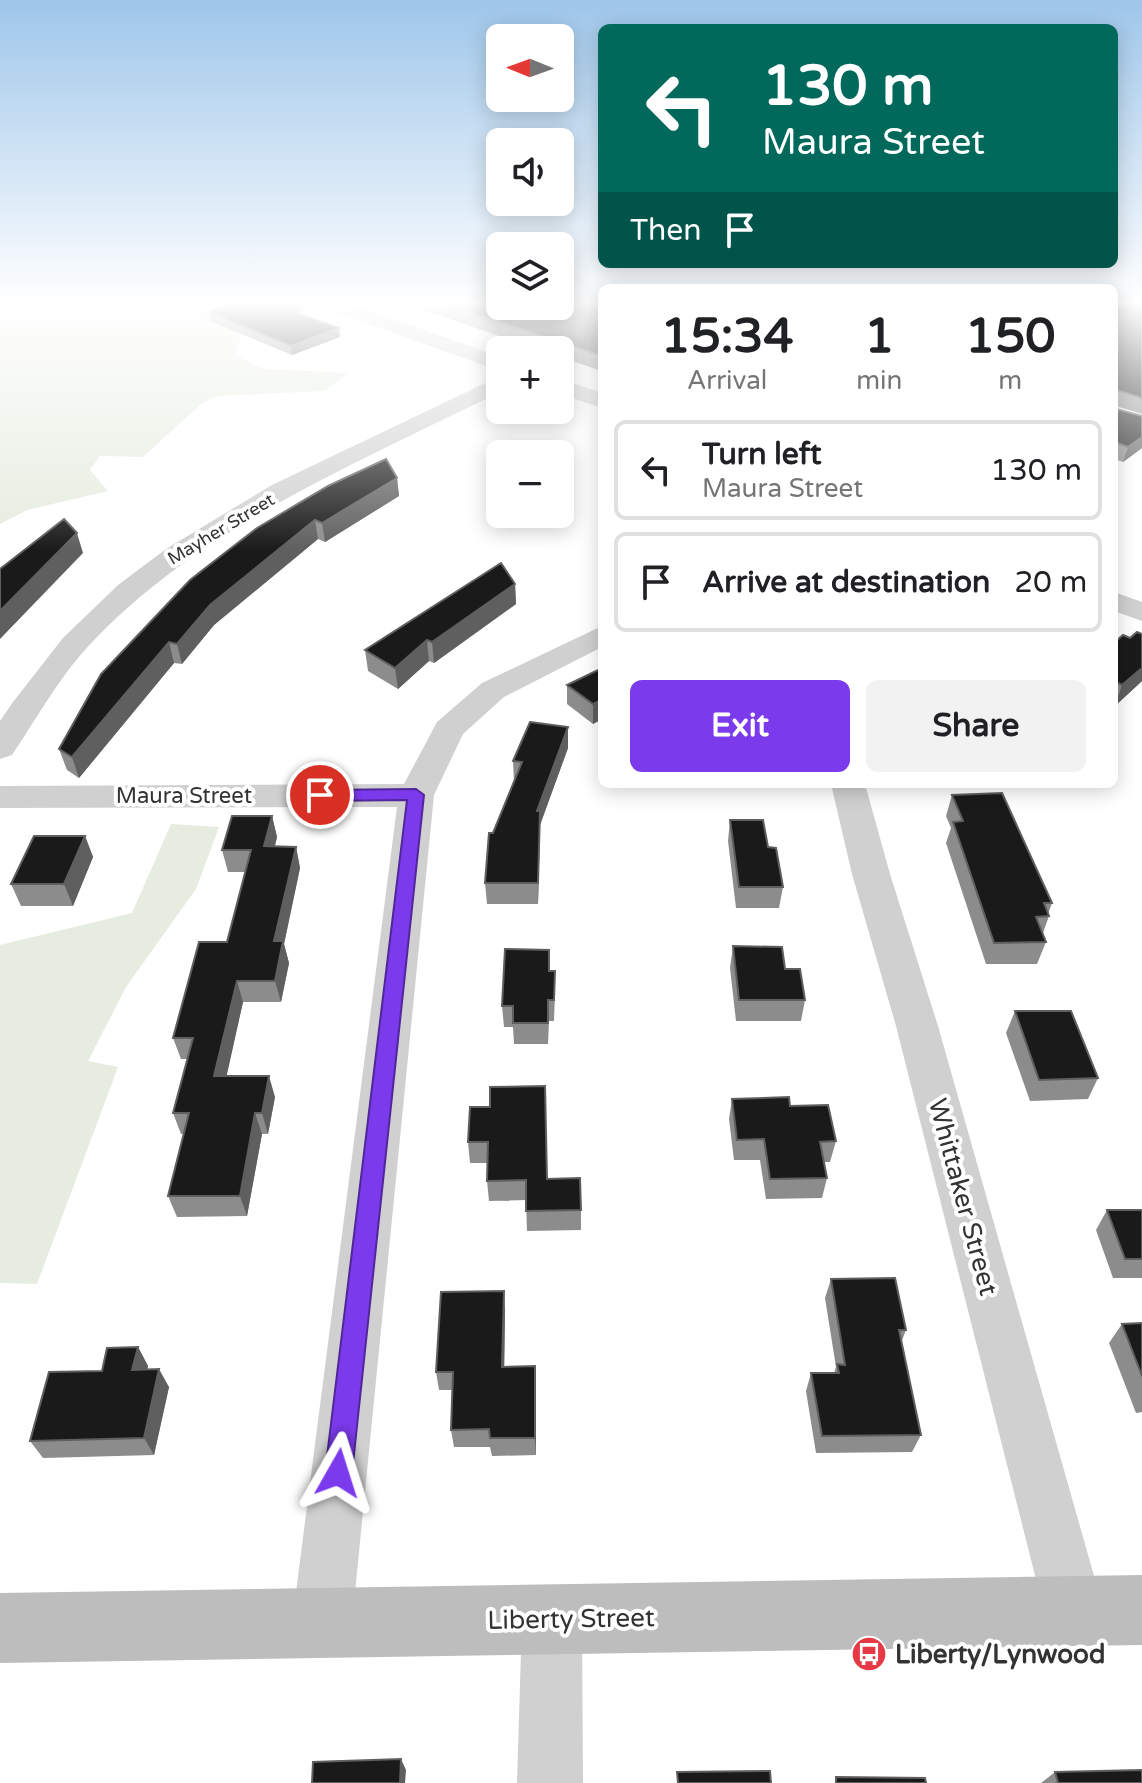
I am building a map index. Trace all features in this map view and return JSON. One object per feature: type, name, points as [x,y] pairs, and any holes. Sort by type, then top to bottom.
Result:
[{"type":"main road","name":"Liberty Street","points":[[0,1628],[1142,1610]]},
{"type":"street","name":"Mayher Street","points":[[0,748],[24,708],[62,657],[125,594],[166,561],[237,516],[486,390]]},
{"type":"street","points":[[574,391],[598,400]]},
{"type":"street","points":[[1118,603],[1142,612]]},
{"type":"street","points":[[322,1623],[416,795],[449,729],[493,690],[598,637]]},
{"type":"street","name":"Whittaker Street","points":[[849,788],[871,874],[917,1026],[1074,1611]]},
{"type":"street","name":"Maura Street","points":[[0,797],[416,795]]},
{"type":"street","points":[[550,1783],[552,1619]]},
{"type":"shaded area","points":[[0,384],[333,384],[324,391],[216,396],[200,405],[143,457],[100,456],[90,470],[108,491],[27,510],[0,524]]},
{"type":"shaded area","points":[[171,824],[219,827],[196,889],[126,987],[88,1061],[118,1067],[37,1284],[0,1283],[0,945],[132,913]]},
{"type":"building","points":[[1118,384],[1142,384],[1142,398],[1118,390]]},
{"type":"building","points":[[1118,410],[1142,416],[1142,437],[1128,447],[1118,443]]},
{"type":"building","points":[[386,459],[397,478],[322,523],[315,520],[210,605],[177,644],[169,642],[72,757],[59,749],[101,674],[190,580],[257,528],[328,486]]},
{"type":"building","points":[[64,519],[77,533],[0,611],[0,569]]},
{"type":"building","points":[[501,563],[515,584],[432,642],[427,640],[395,668],[365,650]]},
{"type":"building","points":[[1137,632],[1142,634],[1142,668],[1122,685],[1118,683],[1118,639],[1123,635],[1130,638]]},
{"type":"building","points":[[598,670],[598,702],[593,704],[567,685]]},
{"type":"building","points":[[530,722],[568,727],[537,811],[540,811],[538,883],[485,883],[489,833],[493,833],[522,762],[513,761]]},
{"type":"building","points":[[1002,793],[1052,903],[1044,903],[1049,916],[1036,917],[1046,942],[994,943],[953,822],[963,821],[952,795]]},
{"type":"building","points":[[232,816],[272,816],[264,846],[296,847],[274,941],[283,941],[275,981],[237,981],[214,1076],[269,1076],[262,1113],[255,1113],[240,1196],[168,1196],[189,1113],[173,1113],[193,1038],[173,1038],[199,942],[227,942],[251,850],[222,850]]},
{"type":"building","points":[[730,820],[763,820],[768,847],[776,848],[783,887],[739,887]]},
{"type":"building","points":[[34,836],[85,836],[64,884],[11,884]]},
{"type":"building","points":[[733,946],[782,947],[785,969],[800,969],[805,1000],[739,1000]]},
{"type":"building","points":[[505,949],[549,950],[549,971],[555,971],[554,1000],[548,1000],[548,1023],[513,1023],[513,1006],[502,1006]]},
{"type":"building","points":[[1015,1011],[1071,1011],[1098,1078],[1039,1080]]},
{"type":"building","points":[[545,1086],[547,1179],[580,1178],[581,1210],[526,1211],[526,1180],[487,1181],[488,1142],[468,1142],[470,1107],[490,1107],[490,1087]]},
{"type":"building","points":[[789,1097],[790,1106],[828,1105],[836,1141],[820,1142],[827,1178],[770,1179],[764,1139],[737,1140],[732,1099]]},
{"type":"building","points":[[1107,1210],[1142,1210],[1142,1259],[1125,1259]]},
{"type":"building","points":[[895,1278],[906,1330],[899,1330],[921,1435],[822,1436],[811,1373],[839,1373],[837,1364],[845,1365],[831,1279]]},
{"type":"building","points":[[504,1291],[502,1367],[535,1366],[535,1438],[490,1438],[489,1429],[451,1430],[453,1372],[436,1372],[441,1292]]},
{"type":"building","points":[[1142,1323],[1142,1376],[1122,1324]]},
{"type":"building","points":[[138,1347],[132,1370],[159,1369],[144,1438],[30,1441],[49,1372],[102,1371],[107,1348]]},
{"type":"building","points":[[401,1759],[400,1783],[312,1783],[313,1762]]},
{"type":"building","points":[[1142,1770],[1142,1783],[1058,1783],[1055,1772]]},
{"type":"building","points":[[770,1771],[771,1783],[678,1783],[677,1772]]},
{"type":"building","points":[[836,1777],[925,1778],[926,1783],[836,1783]]},
{"type":"place","name":"Liberty/Lynwood","points":[[869,1654]]},
{"type":"route","points":[[320,795],[416,795],[338,1473]]}]
